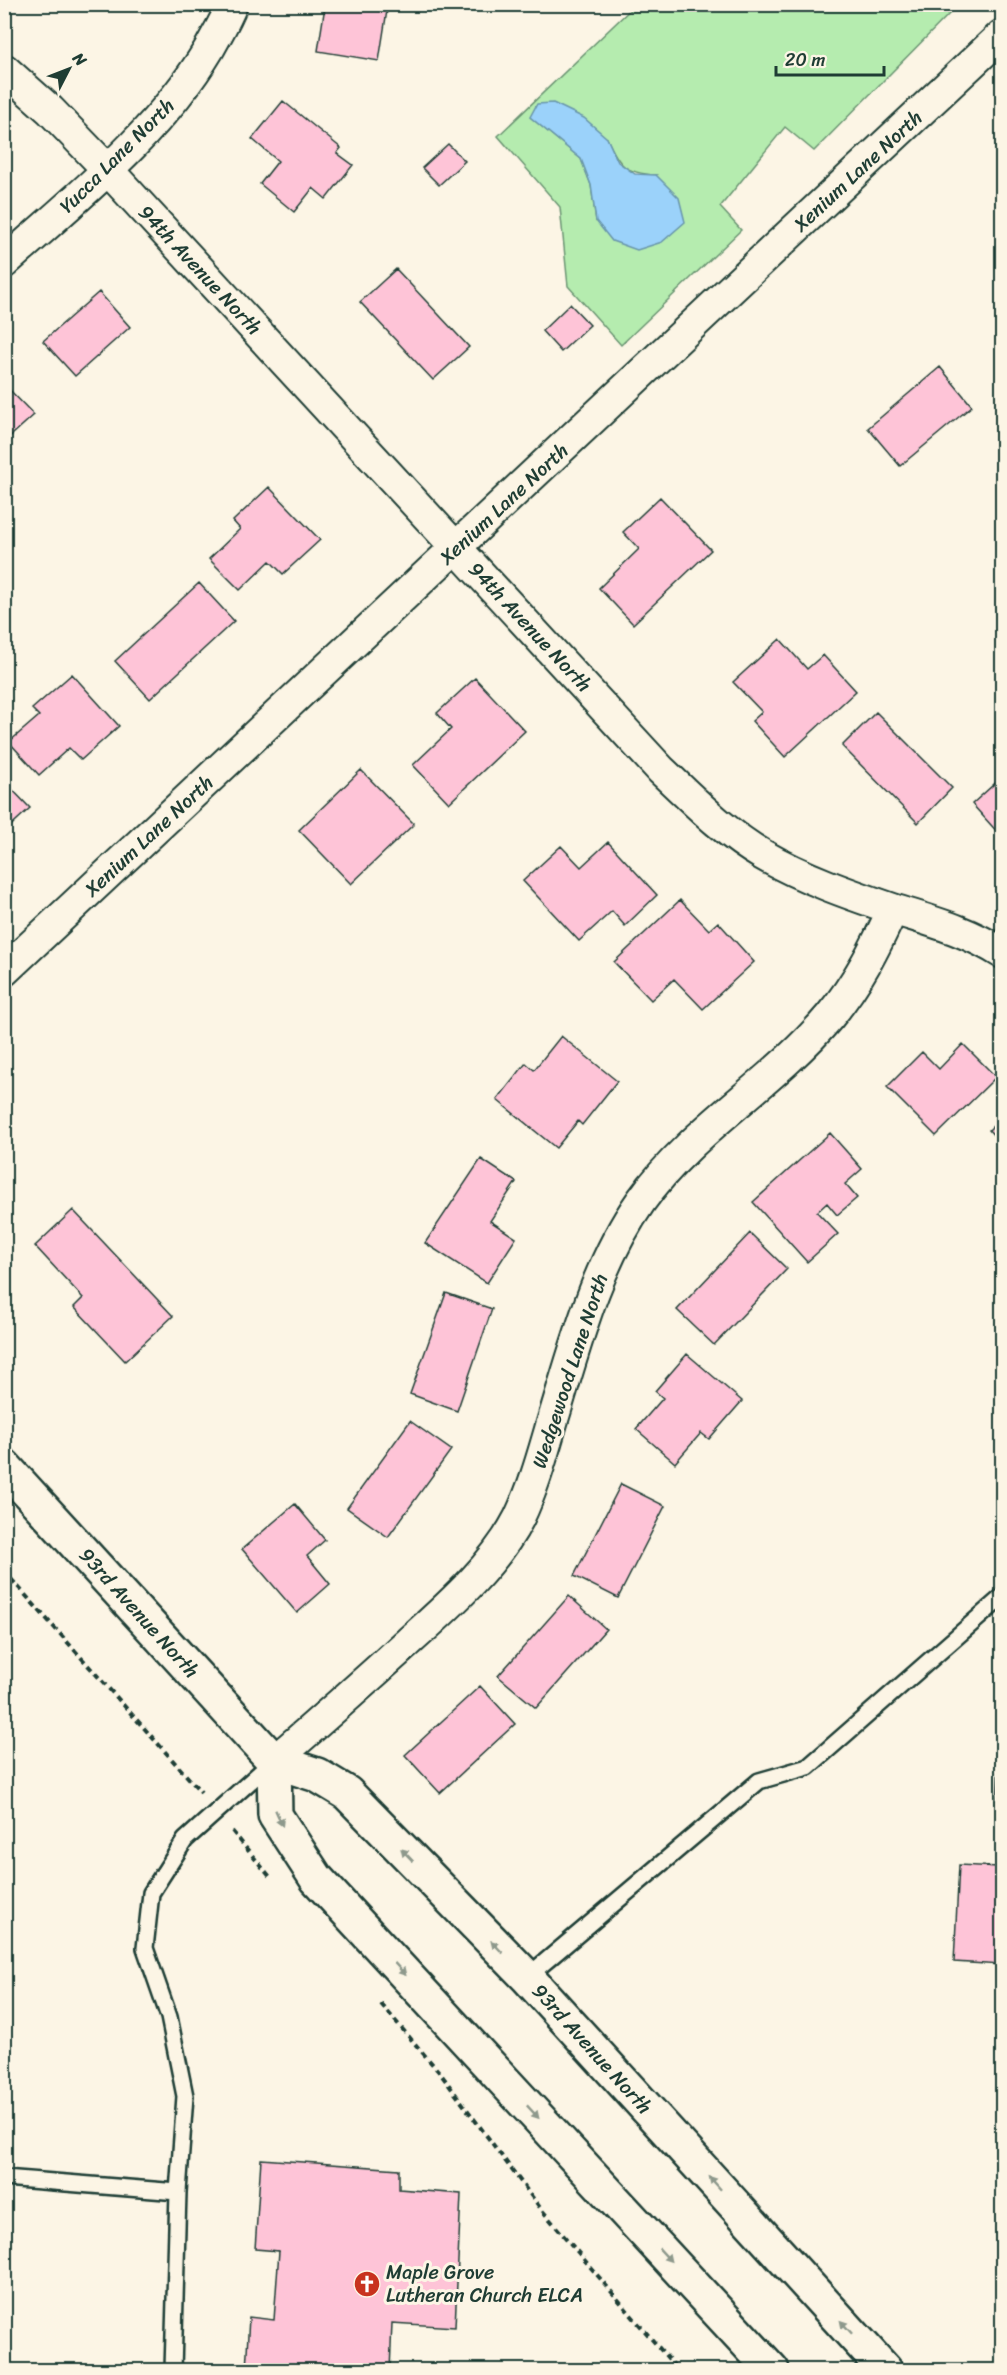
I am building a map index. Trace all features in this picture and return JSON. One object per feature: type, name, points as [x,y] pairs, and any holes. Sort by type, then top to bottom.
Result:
[{"type":"main road","name":"93rd Avenue North","points":[[4,1466],[274,1761],[317,1775],[347,1793],[527,1977],[885,2370]]},
{"type":"main road","points":[[274,1761],[274,1815],[316,1878],[772,2370]]},
{"type":"street","name":"Yucca Lane North","points":[[4,263],[155,124],[191,79],[227,18],[232,4]]},
{"type":"street","name":"Xenium Lane North","points":[[4,971],[1002,35]]},
{"type":"street","name":"94th Avenue North","points":[[4,69],[50,110],[107,169],[661,770],[709,816],[762,855],[819,881],[893,909],[961,930],[1002,953]]},
{"type":"street","name":"Wedgewood Lane North","points":[[274,1761],[451,1603],[487,1564],[518,1519],[538,1471],[585,1314],[610,1253],[625,1225],[643,1198],[688,1149],[786,1060],[830,1016],[867,964],[893,909]]},
{"type":"lane","points":[[527,1977],[759,1781],[808,1767],[1002,1597]]},
{"type":"lane","points":[[173,2370],[178,2192],[184,2096],[170,2017],[145,1948],[152,1893],[185,1840],[274,1761]]},
{"type":"lane","points":[[4,2178],[178,2192]]},
{"type":"path","points":[[4,1570],[195,1783],[274,1882]]},
{"type":"path","points":[[378,2000],[440,2073],[541,2208],[678,2370]]},
{"type":"green space","points":[[635,5],[958,5],[814,151],[785,127],[720,207],[741,230],[621,345],[568,286],[560,207],[498,136]],"holes":[[[530,117],[607,138],[615,155],[624,166],[637,172],[656,175],[596,221],[591,185],[581,159]]]},
{"type":"water","points":[[553,103],[584,118],[607,138],[618,162],[635,174],[656,175],[679,198],[685,222],[662,242],[637,250],[612,241],[596,221],[591,185],[581,159],[530,117],[537,104]]},
{"type":"building","points":[[348,4],[388,4],[379,61],[318,51],[325,6],[347,9]]},
{"type":"building","points":[[283,101],[341,148],[337,153],[353,165],[326,199],[313,188],[294,212],[260,184],[278,161],[252,139]]},
{"type":"building","points":[[448,144],[465,161],[439,185],[422,168]]},
{"type":"building","points":[[396,269],[469,347],[433,380],[360,302]]},
{"type":"building","points":[[99,292],[130,327],[75,376],[43,341]]},
{"type":"building","points":[[570,304],[590,325],[561,352],[542,331]]},
{"type":"building","points":[[940,367],[972,406],[900,466],[868,428]]},
{"type":"building","points":[[4,384],[34,415],[4,442]]},
{"type":"building","points":[[269,487],[320,540],[283,574],[270,561],[240,590],[209,559],[240,529],[233,521]]},
{"type":"building","points":[[660,497],[711,550],[633,624],[599,588],[639,549],[623,532]]},
{"type":"building","points":[[199,583],[234,621],[150,699],[115,661]]},
{"type":"building","points":[[780,639],[807,669],[823,655],[856,691],[785,757],[752,721],[762,712],[733,682]]},
{"type":"building","points":[[72,674],[119,726],[81,760],[69,748],[39,775],[9,742],[39,716],[32,709]]},
{"type":"building","points":[[475,678],[525,731],[449,803],[413,765],[451,729],[437,713]]},
{"type":"building","points":[[876,712],[952,788],[918,823],[842,746]]},
{"type":"building","points":[[361,770],[414,824],[351,884],[299,830]]},
{"type":"building","points":[[1002,777],[1002,833],[1000,835],[972,804]]},
{"type":"building","points":[[4,781],[30,808],[4,832]]},
{"type":"building","points":[[608,842],[657,895],[625,926],[612,911],[579,941],[523,881],[561,846],[581,867]]},
{"type":"building","points":[[680,900],[709,930],[718,922],[754,962],[703,1009],[674,979],[651,1000],[614,962]]},
{"type":"building","points":[[561,1036],[617,1081],[582,1125],[578,1121],[556,1148],[497,1100],[526,1063],[534,1070]]},
{"type":"building","points":[[963,1044],[996,1077],[936,1136],[887,1087],[922,1052],[939,1069]]},
{"type":"building","points":[[1002,1117],[1002,1145],[989,1130]]},
{"type":"building","points":[[830,1133],[862,1169],[845,1184],[857,1198],[837,1215],[827,1203],[817,1212],[838,1234],[807,1262],[753,1202]]},
{"type":"building","points":[[481,1159],[516,1182],[490,1221],[516,1238],[487,1283],[425,1243]]},
{"type":"building","points":[[73,1210],[173,1316],[125,1361],[74,1307],[83,1298],[35,1246]]},
{"type":"building","points":[[750,1233],[787,1269],[714,1345],[677,1310]]},
{"type":"building","points":[[446,1293],[492,1309],[457,1411],[410,1394]]},
{"type":"building","points":[[687,1354],[742,1401],[709,1439],[701,1433],[675,1463],[636,1429],[663,1398],[655,1391]]},
{"type":"building","points":[[410,1421],[451,1450],[388,1537],[347,1508]]},
{"type":"building","points":[[621,1484],[665,1506],[618,1598],[574,1576]]},
{"type":"building","points":[[295,1504],[325,1540],[307,1556],[330,1584],[297,1613],[242,1549]]},
{"type":"building","points":[[569,1596],[606,1629],[536,1708],[498,1676]]},
{"type":"building","points":[[480,1686],[515,1724],[440,1793],[405,1755]]},
{"type":"building","points":[[1000,1738],[1002,1738],[1002,1965],[954,1962],[959,1865],[998,1867],[1001,1805],[997,1805]]},
{"type":"building","name":"Maple Grove Lutheran Church ELCA","points":[[261,2159],[399,2169],[399,2189],[461,2194],[455,2327],[392,2323],[390,2370],[246,2370],[249,2317],[274,2320],[279,2251],[255,2249]]},
{"type":"place","name":"Maple Grove Lutheran Church ELCA","points":[[367,2284]]}]
